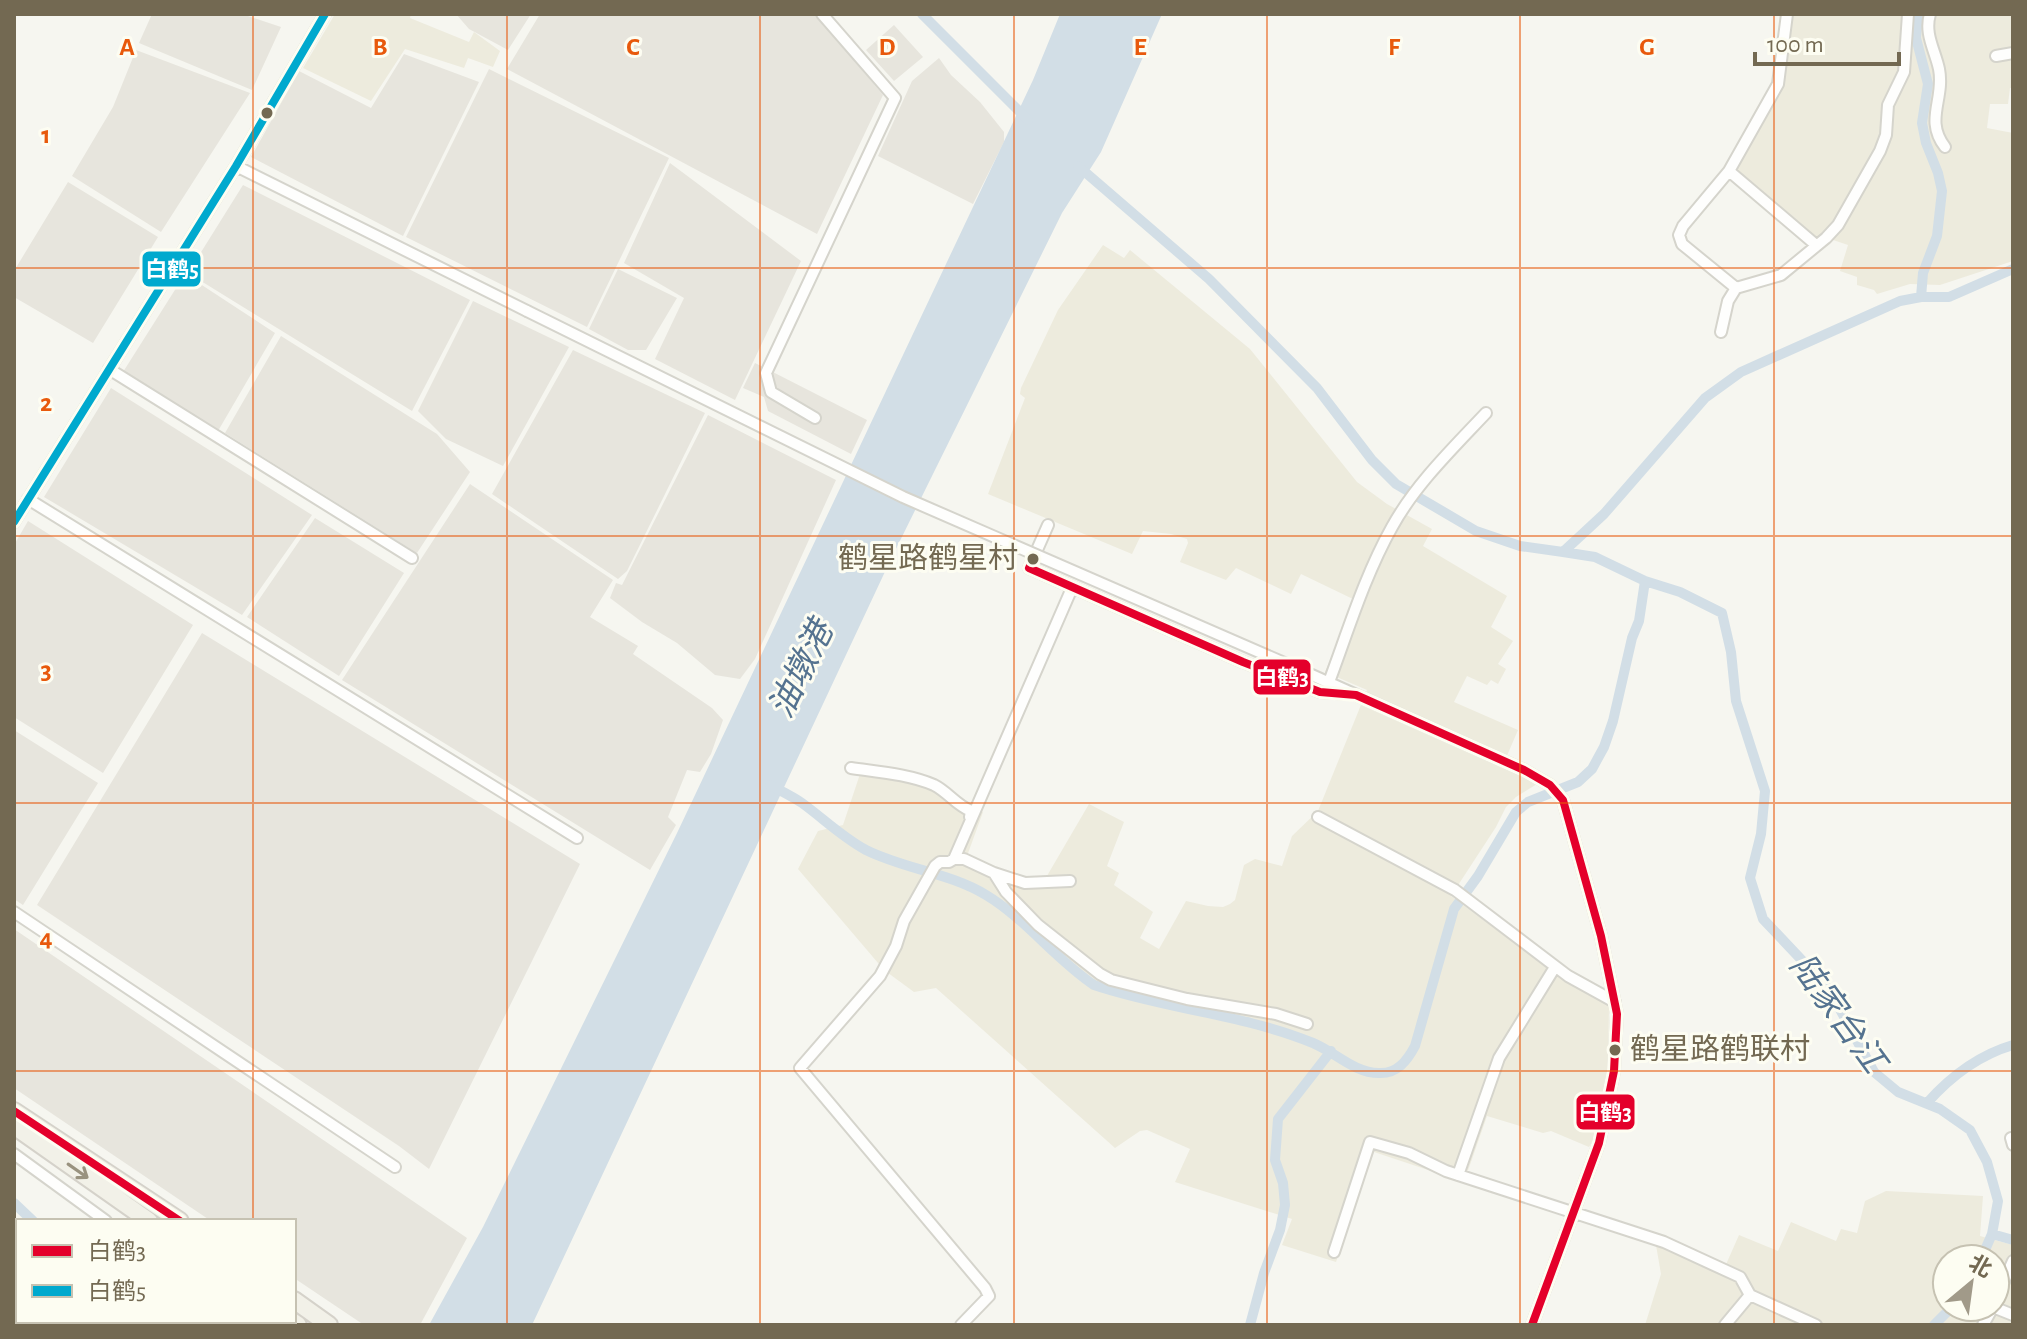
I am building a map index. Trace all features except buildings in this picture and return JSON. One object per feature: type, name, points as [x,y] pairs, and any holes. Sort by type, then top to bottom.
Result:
[{"type":"main road","points":[[14,1111],[178,1219]]},
{"type":"main road","points":[[14,1126],[146,1219]]},
{"type":"main road","points":[[296,1301],[329,1325]]},
{"type":"street","points":[[14,522],[236,166],[325,14]]},
{"type":"street","points":[[815,418],[771,392],[766,373],[895,98],[822,14]]},
{"type":"street","points":[[1736,288],[1682,244],[1679,235],[1729,171],[1781,77],[1787,14]]},
{"type":"street","points":[[1908,14],[1918,26],[1940,79],[1934,127],[1945,147]]},
{"type":"street","points":[[1721,332],[1728,301],[1736,288],[1781,275],[1838,225],[1880,151],[1886,135],[1888,105],[1904,72],[1918,26],[1930,14]]},
{"type":"street","points":[[1996,56],[2013,53]]},
{"type":"street","points":[[236,166],[903,497],[1329,682],[1524,770],[1550,785],[1563,800],[1601,936],[1615,1002],[1617,1049],[1606,1120],[1532,1325]]},
{"type":"street","points":[[1729,171],[1793,222],[1816,245]]},
{"type":"street","points":[[109,369],[412,558]]},
{"type":"street","points":[[1329,682],[1375,564],[1401,514],[1428,478],[1486,413]]},
{"type":"street","points":[[28,499],[577,838]]},
{"type":"street","points":[[1048,525],[1029,568],[1243,662],[1320,692],[1356,695]]},
{"type":"street","points":[[954,859],[1072,588]]},
{"type":"street","points":[[851,768],[887,772],[934,785],[971,811],[970,817]]},
{"type":"street","points":[[1318,817],[1455,890],[1555,967],[1615,1002]]},
{"type":"street","points":[[961,1325],[984,1304],[989,1296],[985,1288],[800,1068],[880,976],[896,946],[904,921],[940,862],[964,859],[1025,883],[1070,881]]},
{"type":"street","points":[[994,873],[1006,892],[1038,925],[1111,980],[1187,999],[1276,1014],[1307,1024]]},
{"type":"street","points":[[14,912],[395,1167]]},
{"type":"street","points":[[1458,1175],[1499,1058],[1555,967]]},
{"type":"street","points":[[1334,1252],[1370,1142],[1409,1153],[1458,1175],[1664,1242],[1740,1277],[1750,1295],[1816,1325]]},
{"type":"street","points":[[14,1154],[103,1219]]},
{"type":"street","points":[[1725,1325],[1750,1295]]},
{"type":"shaded area","points":[[152,14],[242,14],[281,27],[252,90],[139,43]]},
{"type":"shaded area","points":[[335,14],[411,14],[410,18],[469,42],[474,32],[500,51],[493,67],[468,58],[464,68],[405,49],[371,101],[303,68]]},
{"type":"shaded area","points":[[456,14],[531,14],[508,50],[469,29]]},
{"type":"shaded area","points":[[540,14],[815,14],[883,95],[817,234],[507,69]]},
{"type":"shaded area","points":[[1784,14],[2013,14],[2013,88],[2010,88],[2008,104],[1990,104],[1987,128],[2013,133],[2013,261],[1940,285],[1910,284],[1877,294],[1874,290],[1857,285],[1857,277],[1840,271],[1848,245],[1833,240],[1821,247],[1727,169],[1775,82]]},
{"type":"shaded area","points":[[894,25],[923,57],[894,81],[866,50]]},
{"type":"shaded area","points":[[136,50],[250,93],[161,232],[72,176],[113,107]]},
{"type":"shaded area","points":[[404,54],[479,82],[403,236],[251,157],[299,71],[371,108]]},
{"type":"shaded area","points":[[939,58],[1004,132],[1004,142],[973,204],[878,156],[912,81]]},
{"type":"shaded area","points":[[489,69],[669,158],[587,327],[406,237]]},
{"type":"shaded area","points":[[670,163],[801,261],[735,400],[655,359],[684,298],[624,263]]},
{"type":"shaded area","points":[[68,182],[158,237],[93,343],[14,297],[14,271]]},
{"type":"shaded area","points":[[243,185],[470,300],[412,411],[188,273]]},
{"type":"shaded area","points":[[1103,245],[1124,258],[1130,250],[1250,349],[1357,482],[1387,504],[1432,529],[1423,546],[1507,596],[1491,627],[1513,641],[1498,664],[1506,669],[1498,684],[1491,680],[1487,685],[1467,676],[1454,702],[1518,730],[1503,765],[1537,784],[1506,807],[1451,896],[1545,966],[1609,1005],[1608,1075],[1596,1135],[1589,1147],[1551,1131],[1543,1133],[1487,1116],[1464,1182],[1374,1152],[1336,1262],[1282,1245],[1292,1219],[1175,1182],[1190,1149],[1147,1130],[1140,1131],[1115,1148],[936,988],[914,992],[884,970],[798,869],[818,831],[843,825],[863,765],[933,781],[950,790],[964,804],[983,812],[967,856],[1022,880],[1044,881],[1089,804],[1124,822],[1107,866],[1119,873],[1114,885],[1153,912],[1140,938],[1159,949],[1186,901],[1208,906],[1230,904],[1235,900],[1244,865],[1255,859],[1282,866],[1292,836],[1318,811],[1367,690],[1325,672],[1355,600],[1301,574],[1291,594],[1236,568],[1226,580],[1180,562],[1187,539],[1171,534],[1143,531],[1132,554],[988,494],[1025,398],[1020,394],[1021,388],[1058,310]]},
{"type":"shaded area","points":[[618,269],[677,298],[646,350],[628,350],[589,329]]},
{"type":"shaded area","points":[[185,274],[275,333],[218,431],[123,372]]},
{"type":"shaded area","points":[[473,301],[569,347],[503,466],[446,439],[418,411]]},
{"type":"shaded area","points":[[281,336],[437,434],[470,472],[417,553],[225,433]]},
{"type":"shaded area","points":[[573,350],[705,413],[627,571],[618,579],[492,494]]},
{"type":"shaded area","points":[[755,363],[867,420],[851,454],[768,411],[764,397],[743,388]]},
{"type":"shaded area","points":[[111,388],[312,515],[242,615],[44,497]]},
{"type":"shaded area","points":[[708,415],[836,480],[755,659],[740,679],[715,675],[677,643],[610,598],[616,583],[622,585]]},
{"type":"shaded area","points":[[470,484],[613,580],[590,617],[638,646],[633,654],[712,708],[723,720],[711,754],[700,772],[687,770],[668,817],[676,825],[650,870],[342,680]]},
{"type":"shaded area","points":[[315,518],[404,573],[339,676],[247,617]]},
{"type":"shaded area","points":[[28,521],[193,625],[103,773],[14,717],[14,545]]},
{"type":"shaded area","points":[[202,633],[580,864],[429,1169],[37,905]]},
{"type":"shaded area","points":[[14,730],[98,783],[23,905],[14,899]]},
{"type":"shaded area","points":[[14,929],[467,1238],[420,1325],[364,1325],[296,1279],[296,1219],[208,1219],[14,1088]]},
{"type":"shaded area","points":[[1886,1191],[1983,1196],[1980,1236],[2006,1243],[1931,1243],[1931,1323],[2011,1323],[2011,1244],[2013,1325],[1645,1325],[1661,1274],[1656,1245],[1658,1240],[1724,1269],[1739,1235],[1778,1251],[1791,1222],[1836,1241],[1841,1229],[1857,1233],[1865,1201]]},
{"type":"shaded area","points":[[14,1221],[16,1323],[110,1323],[14,1325]]},
{"type":"shaded area","points":[[198,1323],[202,1325],[109,1325]]},
{"type":"water","name":"油墩港","points":[[1060,14],[1162,14],[1101,152],[1062,213],[890,561],[532,1325],[429,1325],[483,1227],[678,831],[1033,80]]},
{"type":"waterway","points":[[922,14],[1028,120]]},
{"type":"waterway","points":[[1918,14],[1916,38],[1928,84],[1922,123],[1942,191],[1937,236],[1923,273],[1921,297]]},
{"type":"waterway","points":[[1078,166],[1209,279],[1317,388],[1372,460],[1396,484],[1476,531],[1520,546],[1563,552],[1604,514],[1705,398],[1741,372],[1900,301],[1949,297],[2013,269]]},
{"type":"waterway","name":"陆家台江","points":[[1563,552],[1595,557],[1722,613],[1731,652],[1736,701],[1765,791],[1761,834],[1750,878],[1763,919],[1829,989],[1874,1072],[1898,1092],[1940,1109],[1970,1130],[1987,1162],[1998,1201],[1988,1243]]},
{"type":"waterway","points":[[770,785],[802,803],[866,850],[957,881],[986,895],[1094,985],[1286,1033],[1313,1043],[1361,1070],[1385,1073],[1401,1066],[1415,1046],[1454,909],[1478,876],[1516,812],[1528,802],[1578,782],[1592,769],[1604,747],[1639,621],[1645,581]]},
{"type":"waterway","points":[[1927,1103],[1966,1068],[2013,1045]]},
{"type":"waterway","points":[[1250,1325],[1285,1205],[1283,1183],[1275,1160],[1278,1119],[1331,1051]]},
{"type":"waterway","points":[[14,1203],[31,1219]]},
{"type":"waterway","points":[[1992,1234],[2013,1240]]},
{"type":"waterway","points":[[216,1323],[220,1325]]},
{"type":"transit line","name":"白鹤5","points":[[14,522],[236,166],[325,14]]},
{"type":"transit line","name":"白鹤3","points":[[1033,559],[1029,568],[1243,662],[1320,692],[1356,695],[1524,770],[1550,785],[1563,800],[1601,936],[1617,1014],[1614,1071],[1599,1143],[1532,1325]]},
{"type":"transit line","name":"白鹤3","points":[[14,1111],[177,1219]]},
{"type":"place","name":"鹤星路鹤星村","points":[[1033,559]]},
{"type":"place","name":"鹤星路鹤联村","points":[[1615,1050]]}]
